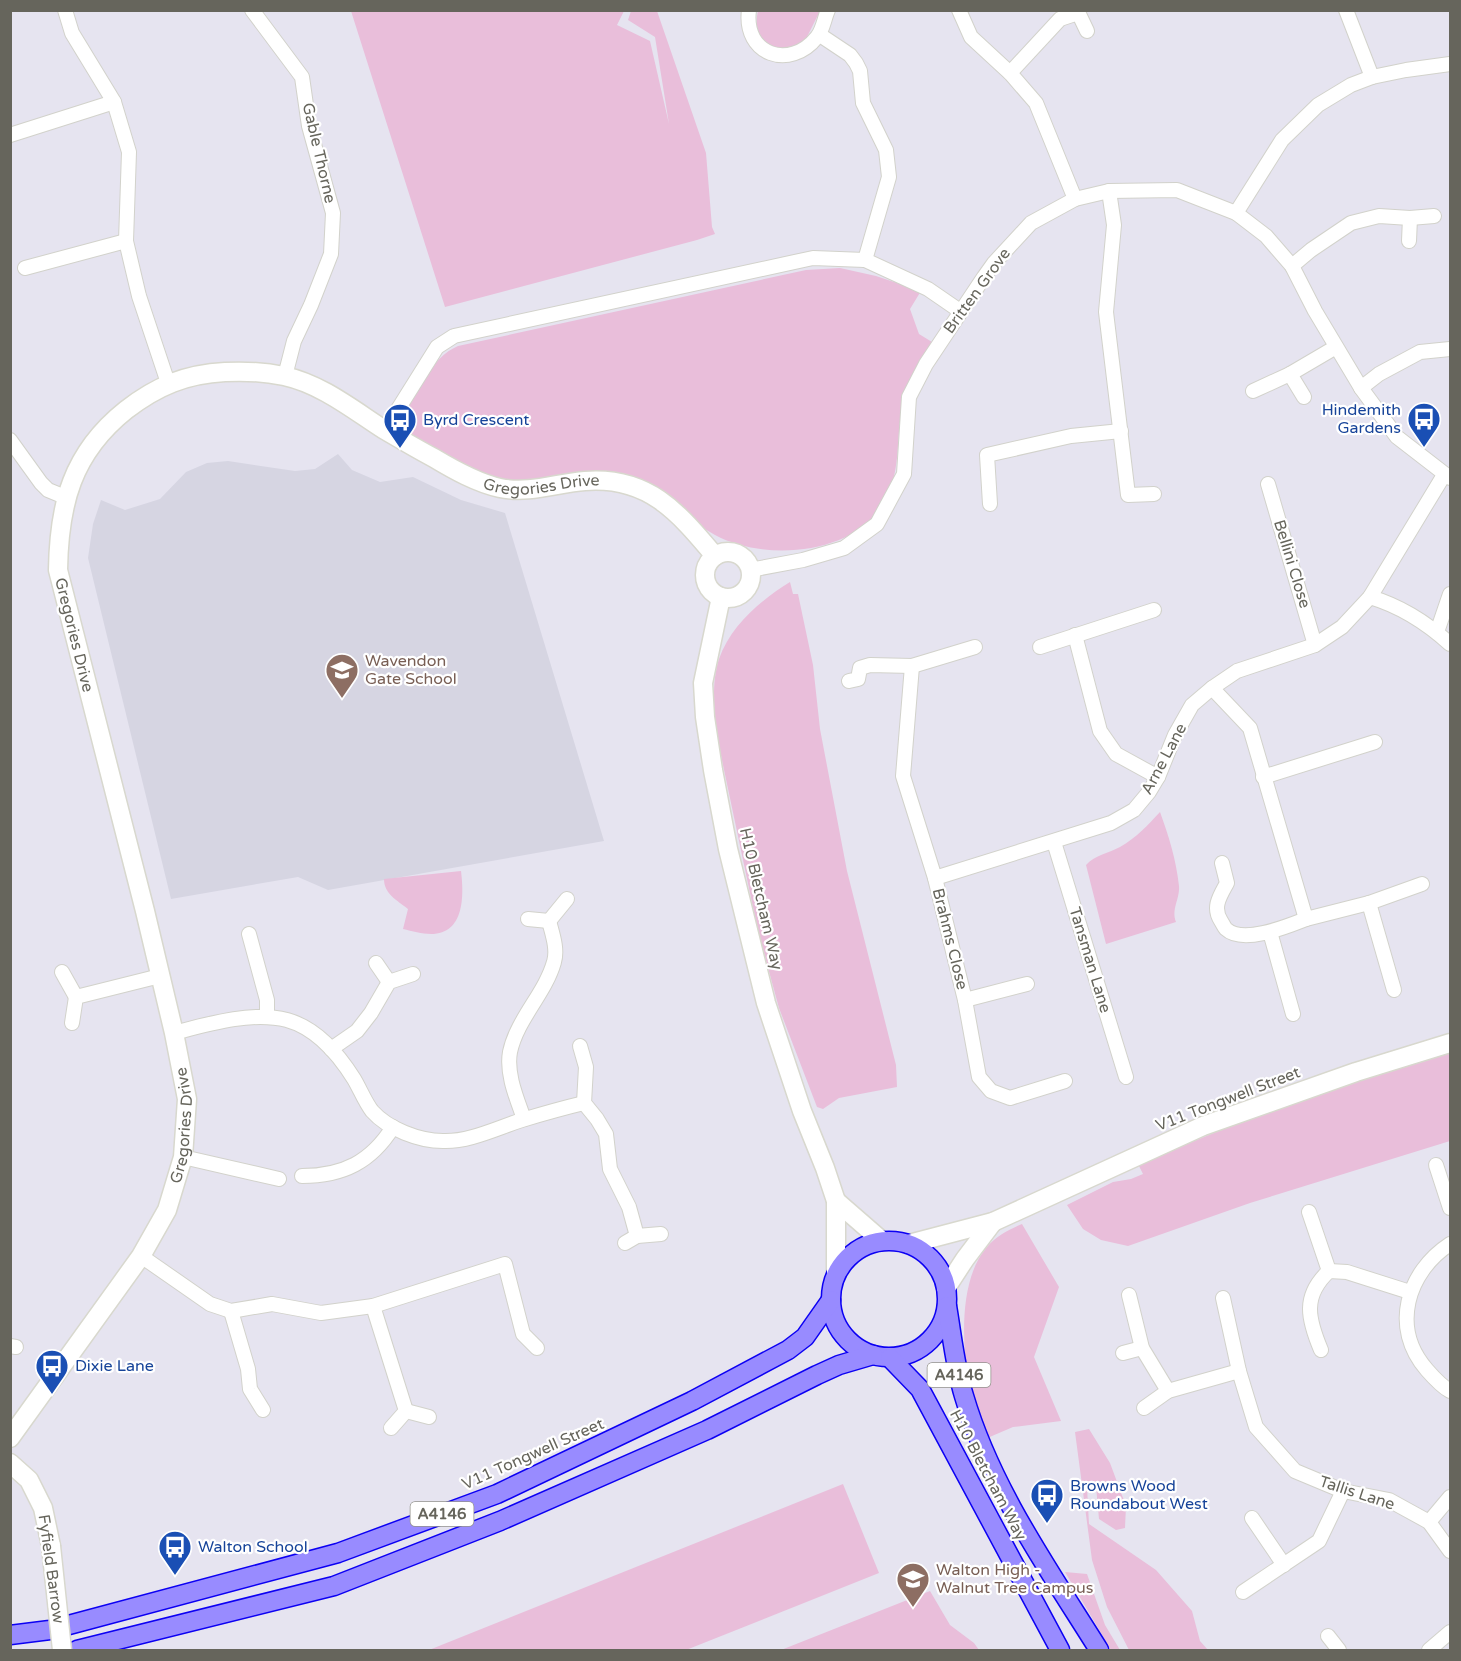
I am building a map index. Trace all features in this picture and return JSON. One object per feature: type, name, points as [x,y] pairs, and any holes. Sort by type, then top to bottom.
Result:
[{"type":"highway","name":"A4146","points":[[77,1650],[334,1586],[500,1521],[707,1430],[839,1365],[906,1355],[922,1348],[943,1322],[947,1297],[942,1274],[922,1251],[909,1244],[896,1241],[882,1241],[859,1248],[850,1255],[836,1274],[831,1300],[832,1315],[843,1335],[859,1349],[881,1357]]},
{"type":"highway","name":"H10 Bletcham Way","points":[[947,1297],[963,1394],[979,1442],[1001,1487],[1041,1556],[1100,1650]]},
{"type":"highway","name":"V11 Tongwell Street","points":[[10,1635],[50,1630],[338,1553],[497,1494],[692,1401],[789,1350],[805,1337],[831,1300]]},
{"type":"highway","name":"H10 Bletcham Way","points":[[881,1357],[920,1389],[1060,1650]]},
{"type":"street","points":[[65,10],[72,33],[114,102],[129,152],[126,241],[139,296],[168,383]]},
{"type":"street","name":"Gable Thorne","points":[[252,10],[302,77],[309,126],[333,213],[331,254],[294,341],[285,376]]},
{"type":"street","points":[[749,10],[750,34],[758,45],[773,55],[794,54],[813,42],[820,35],[828,10]]},
{"type":"street","points":[[960,10],[971,37],[1010,73],[1036,103],[1075,199]]},
{"type":"street","points":[[1346,10],[1372,77]]},
{"type":"street","points":[[1010,73],[1060,19],[1078,12],[1087,31]]},
{"type":"street","points":[[820,35],[850,55],[856,63],[860,71],[863,103],[886,150],[889,177],[865,260]]},
{"type":"street","points":[[1236,213],[1282,140],[1318,105],[1372,77],[1450,64]]},
{"type":"street","points":[[10,135],[114,102]]},
{"type":"street","name":"Britten Grove","points":[[750,570],[803,560],[844,548],[877,524],[904,474],[909,397],[926,364],[960,311],[994,263],[1031,223],[1075,199],[1109,191],[1177,190],[1236,213],[1266,236],[1292,266],[1361,388],[1397,437],[1447,476]]},
{"type":"street","points":[[1109,191],[1114,225],[1106,312],[1128,495],[1154,494]]},
{"type":"street","points":[[1292,266],[1351,223],[1379,216],[1410,218],[1434,216]]},
{"type":"street","points":[[1409,241],[1410,218]]},
{"type":"street","points":[[25,268],[126,241]]},
{"type":"street","points":[[385,430],[437,347],[454,336],[813,258],[865,260],[928,289],[960,311]]},
{"type":"street","points":[[1253,391],[1290,374],[1336,347]]},
{"type":"street","points":[[1361,388],[1380,374],[1420,352],[1450,349]]},
{"type":"street","name":"Gregories Drive","points":[[10,1438],[141,1256],[167,1210],[183,1157],[187,1099],[174,1033],[57,570],[58,535],[65,497],[90,447],[109,424],[135,403],[168,383],[207,373],[247,371],[285,376],[317,388],[459,473],[500,488],[543,489],[585,481],[617,482],[657,496],[688,523],[715,556]]},
{"type":"street","points":[[1290,374],[1304,397]]},
{"type":"street","points":[[990,504],[987,455],[1071,436],[1120,430]]},
{"type":"street","points":[[10,440],[41,483],[48,490],[65,497]]},
{"type":"street","name":"Arne Lane","points":[[935,878],[1054,842],[1111,822],[1134,810],[1158,777],[1175,735],[1192,705],[1237,671],[1316,645],[1342,627],[1370,597],[1447,476]]},
{"type":"street","name":"Bellini Close","points":[[1268,484],[1316,645]]},
{"type":"street","points":[[722,553],[743,557],[750,570],[746,589],[735,596],[721,597],[715,593],[706,582],[706,568],[715,556],[722,553]]},
{"type":"street","points":[[1437,632],[1450,594]]},
{"type":"street","name":"H10 Bletcham Way","points":[[721,597],[703,682],[705,717],[713,770],[728,849],[766,1003],[802,1111],[836,1202],[836,1274]]},
{"type":"street","points":[[1370,597],[1392,603],[1437,632],[1450,644]]},
{"type":"street","points":[[1040,647],[1154,610]]},
{"type":"street","points":[[1075,635],[1100,731],[1116,754],[1158,777]]},
{"type":"street","points":[[849,681],[858,679],[860,668],[870,665],[912,666],[975,647]]},
{"type":"street","points":[[912,666],[903,776],[935,878]]},
{"type":"street","points":[[1212,688],[1250,729],[1306,919]]},
{"type":"street","points":[[1263,777],[1375,742]]},
{"type":"street","name":"Tansman Lane","points":[[1054,842],[1126,1077]]},
{"type":"street","points":[[1222,863],[1227,883],[1216,902],[1218,916],[1226,930],[1240,935],[1270,932],[1306,919],[1369,903],[1422,884]]},
{"type":"street","name":"Brahms Close","points":[[935,878],[965,1000],[979,1077],[991,1091],[1015,1102],[1065,1081]]},
{"type":"street","points":[[549,921],[567,899]]},
{"type":"street","points":[[1369,903],[1394,990]]},
{"type":"street","points":[[528,919],[549,921]]},
{"type":"street","points":[[524,1119],[512,1083],[510,1054],[518,1030],[537,1000],[555,960],[555,942],[549,921]]},
{"type":"street","points":[[1270,932],[1293,1014]]},
{"type":"street","points":[[249,934],[267,1000],[267,1017]]},
{"type":"street","points":[[376,963],[389,982]]},
{"type":"street","points":[[62,972],[76,997],[72,1023]]},
{"type":"street","points":[[331,1049],[357,1031],[389,982],[413,974]]},
{"type":"street","points":[[76,997],[159,976]]},
{"type":"street","name":"Brahms Close","points":[[965,1000],[1027,984]]},
{"type":"street","points":[[174,1033],[243,1019],[267,1017],[288,1020],[312,1031],[331,1049],[352,1076],[372,1111],[393,1127],[418,1137],[442,1142],[466,1139],[584,1102]]},
{"type":"street","name":"V11 Tongwell Street","points":[[909,1244],[993,1222],[1203,1126],[1356,1072],[1450,1044]]},
{"type":"street","points":[[580,1046],[586,1067],[584,1102],[606,1134],[610,1168],[629,1208],[631,1240],[662,1234]]},
{"type":"street","points":[[302,1176],[321,1176],[344,1170],[366,1160],[383,1143],[393,1127]]},
{"type":"street","points":[[183,1157],[279,1179]]},
{"type":"street","points":[[1436,1165],[1450,1208]]},
{"type":"street","points":[[836,1202],[882,1241]]},
{"type":"street","points":[[1309,1212],[1329,1271]]},
{"type":"street","points":[[947,1297],[965,1259],[993,1222]]},
{"type":"street","points":[[1450,1244],[1434,1255],[1421,1271],[1410,1292],[1406,1315],[1409,1340],[1420,1362],[1441,1386],[1450,1391]]},
{"type":"street","points":[[141,1256],[210,1304],[231,1311],[272,1304],[321,1313],[373,1306],[505,1264],[523,1334],[537,1348]]},
{"type":"street","points":[[1321,1350],[1312,1328],[1309,1301],[1318,1281],[1329,1271],[1347,1272],[1410,1292]]},
{"type":"street","points":[[1129,1295],[1142,1348],[1168,1391]]},
{"type":"street","name":"Tallis Lane","points":[[1223,1298],[1239,1371],[1256,1426],[1295,1471],[1343,1491],[1389,1500],[1429,1522],[1450,1551]]},
{"type":"street","points":[[373,1306],[406,1411]]},
{"type":"street","points":[[231,1311],[248,1369],[250,1389],[263,1410]]},
{"type":"street","points":[[1123,1353],[1142,1348]]},
{"type":"street","points":[[1144,1408],[1168,1391],[1239,1371]]},
{"type":"street","points":[[406,1411],[429,1417]]},
{"type":"street","points":[[391,1428],[406,1411]]},
{"type":"street","name":"Fyfield Barrow","points":[[10,1464],[29,1480],[43,1508],[51,1546],[62,1650]]},
{"type":"street","points":[[1243,1592],[1319,1541],[1343,1491]]},
{"type":"street","points":[[1429,1522],[1450,1497]]},
{"type":"street","points":[[1252,1518],[1284,1565]]},
{"type":"street","points":[[1429,1650],[1450,1632]]},
{"type":"street","points":[[1328,1636],[1340,1650]]},
{"type":"shaded area","points":[[351,11],[624,11],[617,25],[650,41],[669,124],[655,37],[628,20],[631,11],[657,11],[706,153],[712,227],[715,234],[445,307]]},
{"type":"shaded area","points":[[758,11],[820,11],[806,39],[797,47],[776,49],[765,42],[759,34]]},
{"type":"shaded area","points":[[840,268],[876,276],[921,291],[910,309],[919,334],[932,342],[905,396],[896,468],[890,490],[878,511],[861,528],[839,540],[814,547],[788,550],[762,549],[737,544],[715,535],[643,488],[492,483],[398,428],[418,389],[432,368],[448,351],[458,346],[806,270]]},
{"type":"shaded area","name":"Wavendon Gate School","points":[[338,454],[352,470],[380,482],[413,477],[461,500],[505,513],[604,841],[328,890],[298,877],[171,899],[88,558],[93,524],[101,500],[125,510],[160,499],[186,472],[207,463],[228,461],[295,471],[315,469]]},
{"type":"shaded area","points":[[790,582],[793,594],[798,594],[813,665],[820,729],[847,871],[896,1065],[897,1087],[839,1098],[823,1109],[817,1107],[779,1008],[758,931],[715,727],[715,675],[724,647],[748,614]]},
{"type":"shaded area","points":[[1160,812],[1172,848],[1178,876],[1179,891],[1174,913],[1176,922],[1106,944],[1086,865],[1131,840]]},
{"type":"shaded area","points":[[461,871],[460,912],[450,928],[431,934],[403,929],[408,909],[389,893],[384,879]]},
{"type":"shaded area","points":[[1450,1051],[1450,1141],[1250,1203],[1128,1246],[1101,1240],[1083,1229],[1067,1205],[1113,1182],[1143,1174],[1138,1164],[1265,1112]]},
{"type":"shaded area","points":[[1022,1224],[1059,1287],[1034,1357],[1061,1421],[1013,1427],[985,1439],[974,1406],[965,1359],[966,1298],[977,1261],[987,1247],[999,1236]]},
{"type":"shaded area","points":[[1089,1429],[1110,1463],[1126,1506],[1125,1528],[1116,1530],[1099,1519],[1096,1486],[1091,1483],[1087,1487],[1089,1524],[1156,1570],[1192,1611],[1200,1641],[1208,1650],[1129,1650],[1107,1607],[1092,1560],[1075,1432]]},
{"type":"shaded area","points":[[843,1484],[879,1573],[686,1650],[429,1650]]},
{"type":"shaded area","points":[[1065,1572],[1087,1574],[1105,1625],[1120,1650],[1111,1650]]},
{"type":"shaded area","name":"Walton High - Walnut Tree Campus","points":[[930,1591],[950,1625],[974,1643],[979,1650],[781,1650]]},
{"type":"place","name":"Hindemith Gardens","points":[[1424,448]]},
{"type":"place","name":"Byrd Crescent","points":[[400,449]]},
{"type":"place","name":"Wavendon Gate School","points":[[342,699]]},
{"type":"place","name":"Dixie Lane","points":[[52,1395]]},
{"type":"place","name":"Browns Wood Roundabout West","points":[[1047,1524]]},
{"type":"place","name":"Walton School","points":[[175,1576]]},
{"type":"place","name":"Walton High - Walnut Tree Campus","points":[[913,1608]]}]
